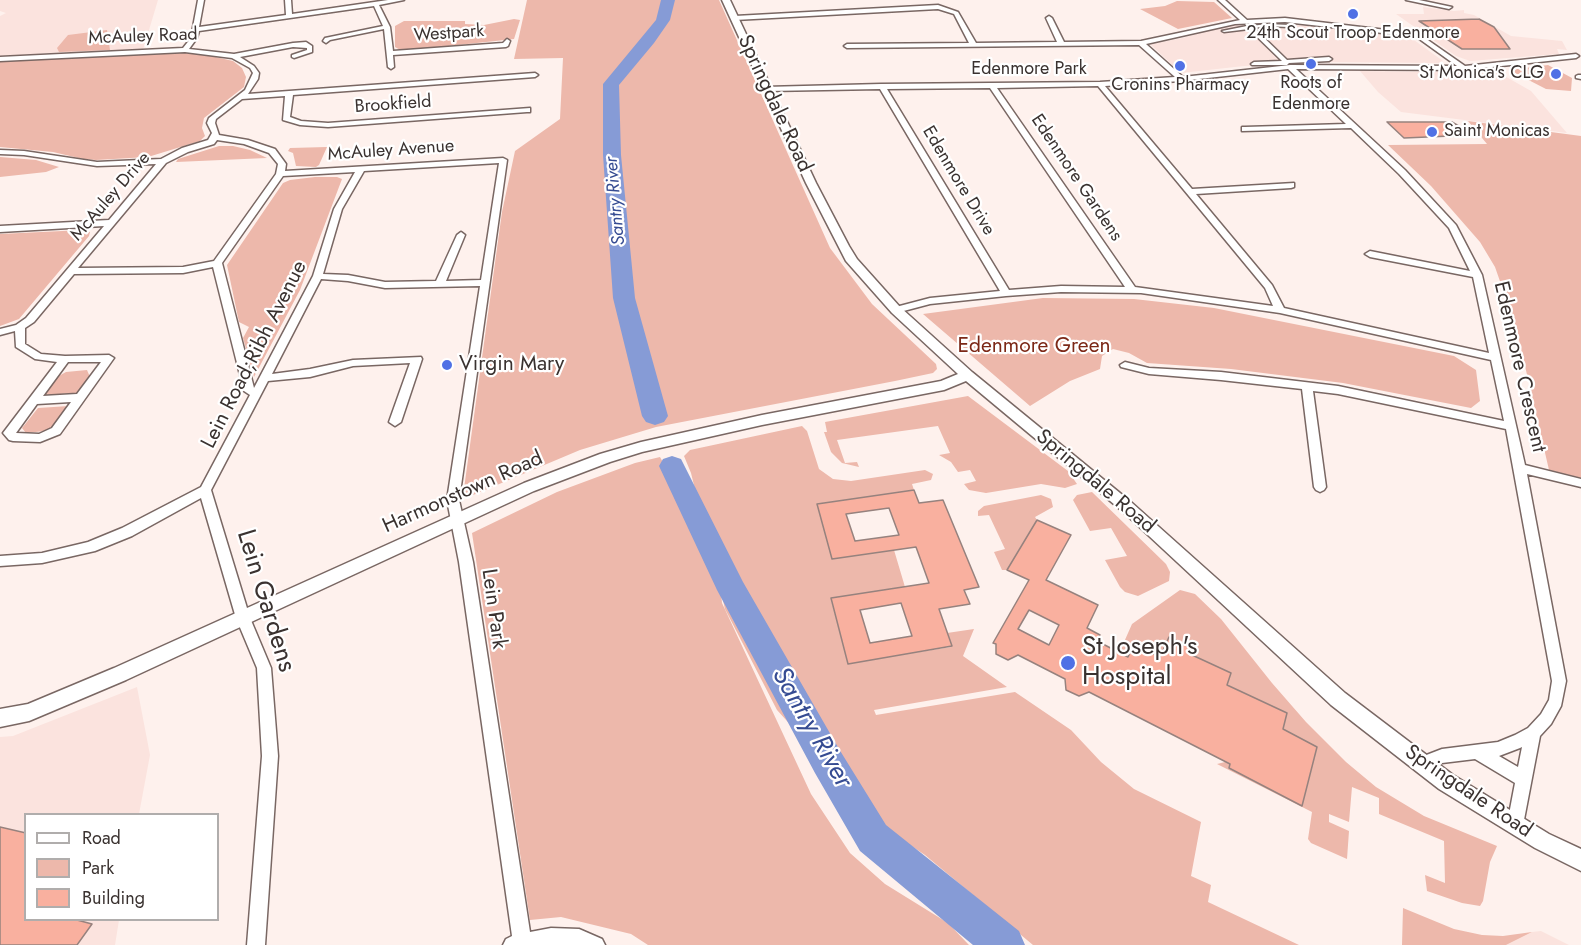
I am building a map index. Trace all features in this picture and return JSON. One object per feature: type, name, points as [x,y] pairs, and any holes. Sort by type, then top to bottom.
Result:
[{"type":"street","points":[[185,50],[194,38],[197,29],[201,0]]},
{"type":"street","points":[[288,0],[289,16]]},
{"type":"street","points":[[197,29],[401,0]]},
{"type":"street","name":"Springdale Road","points":[[726,0],[843,246],[852,261],[896,310],[967,375],[1126,506],[1303,670],[1446,782],[1515,825],[1581,860]]},
{"type":"street","points":[[1221,0],[1287,64]]},
{"type":"street","points":[[1409,0],[1449,7]]},
{"type":"street","points":[[333,2],[336,9]]},
{"type":"street","name":"Westpark","points":[[376,4],[387,27],[391,67]]},
{"type":"street","points":[[735,18],[832,10],[926,6],[947,8],[959,16],[973,44]]},
{"type":"street","points":[[1049,18],[1062,43]]},
{"type":"street","points":[[847,46],[1141,43],[1244,21],[1285,20],[1410,34],[1420,37],[1464,68]]},
{"type":"street","points":[[1224,31],[1250,27],[1288,26]]},
{"type":"street","name":"Westpark","points":[[326,42],[327,39],[387,27]]},
{"type":"street","name":"Westpark","points":[[391,53],[506,45],[507,41]]},
{"type":"street","points":[[1141,43],[1181,79]]},
{"type":"street","name":"McAuley Road","points":[[0,59],[185,50],[234,56],[293,45],[306,44],[310,47],[310,51],[294,56]]},
{"type":"street","points":[[234,56],[252,67],[256,73],[254,84],[213,118],[211,123],[216,133],[215,137],[245,142],[272,151],[282,164],[280,174],[217,263],[249,391],[257,393]]},
{"type":"street","name":"Edenmore Park","points":[[768,89],[1100,84],[1181,79],[1287,64],[1464,68],[1579,57]]},
{"type":"street","points":[[1254,64],[1287,64],[1329,59]]},
{"type":"street","name":"Edenmore Crescent","points":[[1287,64],[1440,211],[1453,227],[1477,275],[1520,468],[1559,681],[1556,701],[1546,719],[1533,733],[1498,749],[1442,756],[1422,764]]},
{"type":"street","name":"Brookfield","points":[[241,97],[535,75]]},
{"type":"street","points":[[1100,84],[1269,287],[1280,310]]},
{"type":"street","name":"Edenmore Drive","points":[[881,86],[1006,293]]},
{"type":"street","name":"Edenmore Gardens","points":[[992,86],[1132,290]]},
{"type":"street","name":"Brookfield","points":[[289,95],[286,118],[300,123],[328,125],[527,110]]},
{"type":"street","points":[[1245,129],[1352,126]]},
{"type":"street","name":"McAuley Drive","points":[[20,327],[30,320],[163,161],[185,150],[211,142],[215,137]]},
{"type":"street","points":[[0,152],[24,153],[97,164],[163,161]]},
{"type":"street","name":"McAuley Avenue","points":[[280,174],[503,160]]},
{"type":"street","name":"Lein Park","points":[[503,160],[453,500],[466,562],[517,943]]},
{"type":"street","name":"Lein Road;Ribh Avenue","points":[[205,490],[318,276],[338,209],[361,169]]},
{"type":"street","points":[[1190,192],[1291,185]]},
{"type":"street","points":[[0,229],[110,223]]},
{"type":"street","points":[[440,284],[461,235]]},
{"type":"street","name":"Edenmore Crescent","points":[[1370,254],[1477,275]]},
{"type":"street","name":"McAuley Drive","points":[[70,271],[183,270],[217,263]]},
{"type":"street","points":[[318,276],[348,278],[385,285],[486,283]]},
{"type":"street","points":[[896,310],[930,301],[1006,293],[1061,289],[1132,290],[1280,310],[1496,358]]},
{"type":"street","points":[[0,332],[20,327],[20,345],[39,357],[109,358],[56,431],[40,438],[13,437],[9,433],[65,359]]},
{"type":"street","points":[[264,378],[310,373],[353,363],[417,359],[395,422]]},
{"type":"street","points":[[1125,365],[1149,371],[1221,376],[1338,390],[1510,426]]},
{"type":"street","name":"Harmonstown Road","points":[[0,718],[29,712],[243,618],[539,483],[641,447],[762,420],[944,385],[967,375]]},
{"type":"street","points":[[1307,387],[1320,487]]},
{"type":"street","points":[[34,400],[80,398]]},
{"type":"street","name":"Edenmore Crescent","points":[[1520,468],[1581,483]]},
{"type":"street","points":[[0,561],[42,558],[90,548],[127,532],[205,490]]},
{"type":"street","name":"Lein Gardens","points":[[205,490],[243,618],[264,668],[270,756],[256,945]]},
{"type":"street","name":"Edenmore Crescent","points":[[1515,825],[1533,733]]},
{"type":"street","points":[[1479,753],[1525,780]]},
{"type":"street","points":[[517,943],[551,938],[579,938],[596,945]]},
{"type":"shaded area","points":[[0,0],[158,0],[143,50],[47,53],[0,58],[0,16],[6,13],[0,11]]},
{"type":"shaded area","points":[[1423,7],[1464,10],[1464,13],[1474,15],[1511,36],[1562,41],[1567,50],[1557,49],[1559,54],[1470,61],[1456,56],[1396,14],[1424,14]]},
{"type":"shaded area","points":[[1270,22],[1407,35],[1443,61],[1440,63],[1318,62],[1244,66],[1181,73],[1150,44],[1183,38],[1226,25]]},
{"type":"shaded area","points":[[1494,70],[1531,91],[1567,133],[1401,112],[1378,92],[1360,71],[1450,72]]},
{"type":"shaded area","points":[[137,687],[150,755],[139,813],[24,813],[24,921],[119,921],[115,945],[0,945],[0,737],[13,736]]},
{"type":"shaded area","points":[[1541,931],[1569,945],[1506,945],[1532,932]]},
{"type":"green space","points":[[527,0],[719,0],[830,248],[872,304],[936,364],[937,369],[933,373],[895,381],[656,427],[580,450],[466,498],[463,496],[502,212],[515,151],[560,119],[563,58],[514,59]]},
{"type":"green space","points":[[1177,1],[1214,2],[1232,18],[1178,29],[1140,9],[1165,6]]},
{"type":"green space","points":[[514,19],[520,20],[514,39],[402,51],[395,47],[395,26],[404,21],[465,21],[465,24],[484,25]]},
{"type":"green space","points":[[107,30],[110,50],[59,52],[57,48],[68,35]]},
{"type":"green space","points":[[177,52],[198,53],[233,61],[242,68],[246,77],[244,87],[204,118],[202,128],[205,136],[200,141],[148,157],[96,160],[53,152],[0,147],[0,61]]},
{"type":"green space","points":[[1548,65],[1572,78],[1571,91],[1546,89],[1509,70]]},
{"type":"green space","points":[[1468,121],[1581,136],[1581,478],[1549,470],[1516,327],[1495,267],[1480,242],[1431,186],[1388,145],[1487,144]]},
{"type":"green space","points":[[219,146],[250,150],[267,158],[176,162],[178,159]]},
{"type":"green space","points":[[327,147],[316,167],[296,166],[293,153],[288,151],[290,148]]},
{"type":"green space","points":[[0,157],[36,160],[59,167],[46,172],[0,177]]},
{"type":"green space","points":[[315,177],[342,179],[300,290],[254,377],[243,338],[249,327],[239,322],[227,265],[283,183]]},
{"type":"green space","points":[[83,230],[90,232],[89,236],[19,319],[0,326],[0,234]]},
{"type":"green space","name":"Edenmore Green","points":[[1043,298],[1134,299],[1214,308],[1454,356],[1476,370],[1480,401],[1471,408],[1343,383],[1231,369],[1147,363],[1129,353],[1113,349],[1102,356],[1100,369],[1070,381],[1030,406],[923,314]]},
{"type":"green space","points":[[87,370],[90,377],[78,393],[43,395],[55,378],[66,372]]},
{"type":"green space","points":[[968,396],[1068,471],[1077,484],[1065,488],[1041,484],[986,493],[969,490],[964,484],[976,481],[970,470],[958,472],[951,462],[939,455],[950,453],[938,426],[837,440],[845,463],[857,462],[859,467],[842,463],[831,452],[824,432],[827,432],[825,422]]},
{"type":"green space","points":[[69,406],[54,427],[45,431],[26,433],[22,428],[38,408]]},
{"type":"green space","points":[[802,426],[807,431],[819,469],[833,479],[851,481],[925,470],[933,474],[931,480],[912,484],[914,490],[817,504],[832,559],[894,550],[905,587],[831,599],[848,663],[951,647],[947,633],[974,629],[963,656],[1007,687],[874,710],[876,715],[1015,692],[1071,730],[1101,762],[1134,789],[1201,822],[1191,876],[1211,885],[1208,902],[1299,945],[1033,945],[925,855],[892,833],[871,814],[777,710],[725,609],[721,592],[722,603],[811,794],[850,853],[885,884],[948,923],[969,945],[648,945],[631,934],[561,917],[530,920],[472,533],[557,492],[635,463],[660,457],[708,542],[691,473],[684,456],[690,450]]},
{"type":"green space","points":[[1092,492],[1166,564],[1170,572],[1169,581],[1138,596],[1125,592],[1120,587],[1105,560],[1127,556],[1111,528],[1090,531],[1073,500],[1077,495]]},
{"type":"green space","points":[[1041,495],[1051,499],[1053,507],[1035,517],[1037,520],[1007,570],[1002,570],[994,552],[1005,549],[989,515],[978,516],[978,511],[984,506]]},
{"type":"green space","points":[[1180,590],[1195,594],[1221,619],[1306,722],[1346,762],[1376,787],[1424,816],[1497,846],[1490,862],[1483,901],[1480,906],[1462,903],[1427,891],[1425,875],[1445,883],[1444,841],[1379,814],[1379,798],[1352,787],[1349,822],[1329,814],[1329,822],[1349,831],[1347,859],[1311,843],[1308,839],[1312,812],[1217,764],[1233,760],[1222,701],[1231,673],[1207,662],[1181,663],[1194,649],[1169,637],[1162,652],[1174,658],[1145,678],[1155,654],[1134,644],[1124,667],[1113,667],[1132,624]]},
{"type":"green space","points":[[1403,908],[1454,929],[1482,935],[1503,936],[1532,932],[1506,945],[1402,945]]},
{"type":"building","points":[[1479,19],[1494,27],[1510,49],[1462,49],[1419,21]]},
{"type":"building","name":"Saint Monicas","points":[[1387,122],[1452,122],[1474,135],[1404,138]]},
{"type":"building","points":[[914,490],[919,503],[943,500],[979,587],[964,590],[970,604],[939,609],[952,646],[848,664],[831,598],[929,583],[916,547],[832,559],[817,504]],"holes":[[[889,508],[899,535],[855,541],[846,514]],[[901,603],[912,636],[870,643],[860,610]]]},
{"type":"building","name":"St Joseph's Hospital","points":[[1037,520],[1071,535],[1046,580],[1098,605],[1087,628],[1100,635],[1097,641],[1128,657],[1134,644],[1160,657],[1169,637],[1194,649],[1192,655],[1231,673],[1227,685],[1287,713],[1283,729],[1317,747],[1302,806],[1229,768],[1230,764],[1089,692],[1079,696],[1066,690],[1065,679],[1018,655],[1008,660],[996,654],[996,644],[993,643],[1029,580],[1007,570]],"holes":[[[1029,610],[1059,625],[1049,645],[1018,629]]]},
{"type":"building","points":[[0,827],[24,833],[24,921],[81,921],[92,924],[77,945],[0,945]]},
{"type":"waterway","name":"Santry River","points":[[655,416],[624,298],[612,155],[611,84],[663,20],[668,0]]},
{"type":"waterway","name":"Santry River","points":[[672,466],[732,590],[827,761],[873,838],[1005,945]]},
{"type":"place","name":"24th Scout Troop Edenmore","points":[[1353,14]]},
{"type":"place","name":"Roots of Edenmore","points":[[1311,64]]},
{"type":"place","name":"Cronins Pharmacy","points":[[1180,66]]},
{"type":"place","name":"St Monica's CLG","points":[[1556,74]]},
{"type":"place","name":"Saint Monicas","points":[[1432,132]]},
{"type":"place","name":"Virgin Mary","points":[[447,365]]},
{"type":"place","name":"St Joseph's Hospital","points":[[1068,663]]}]
